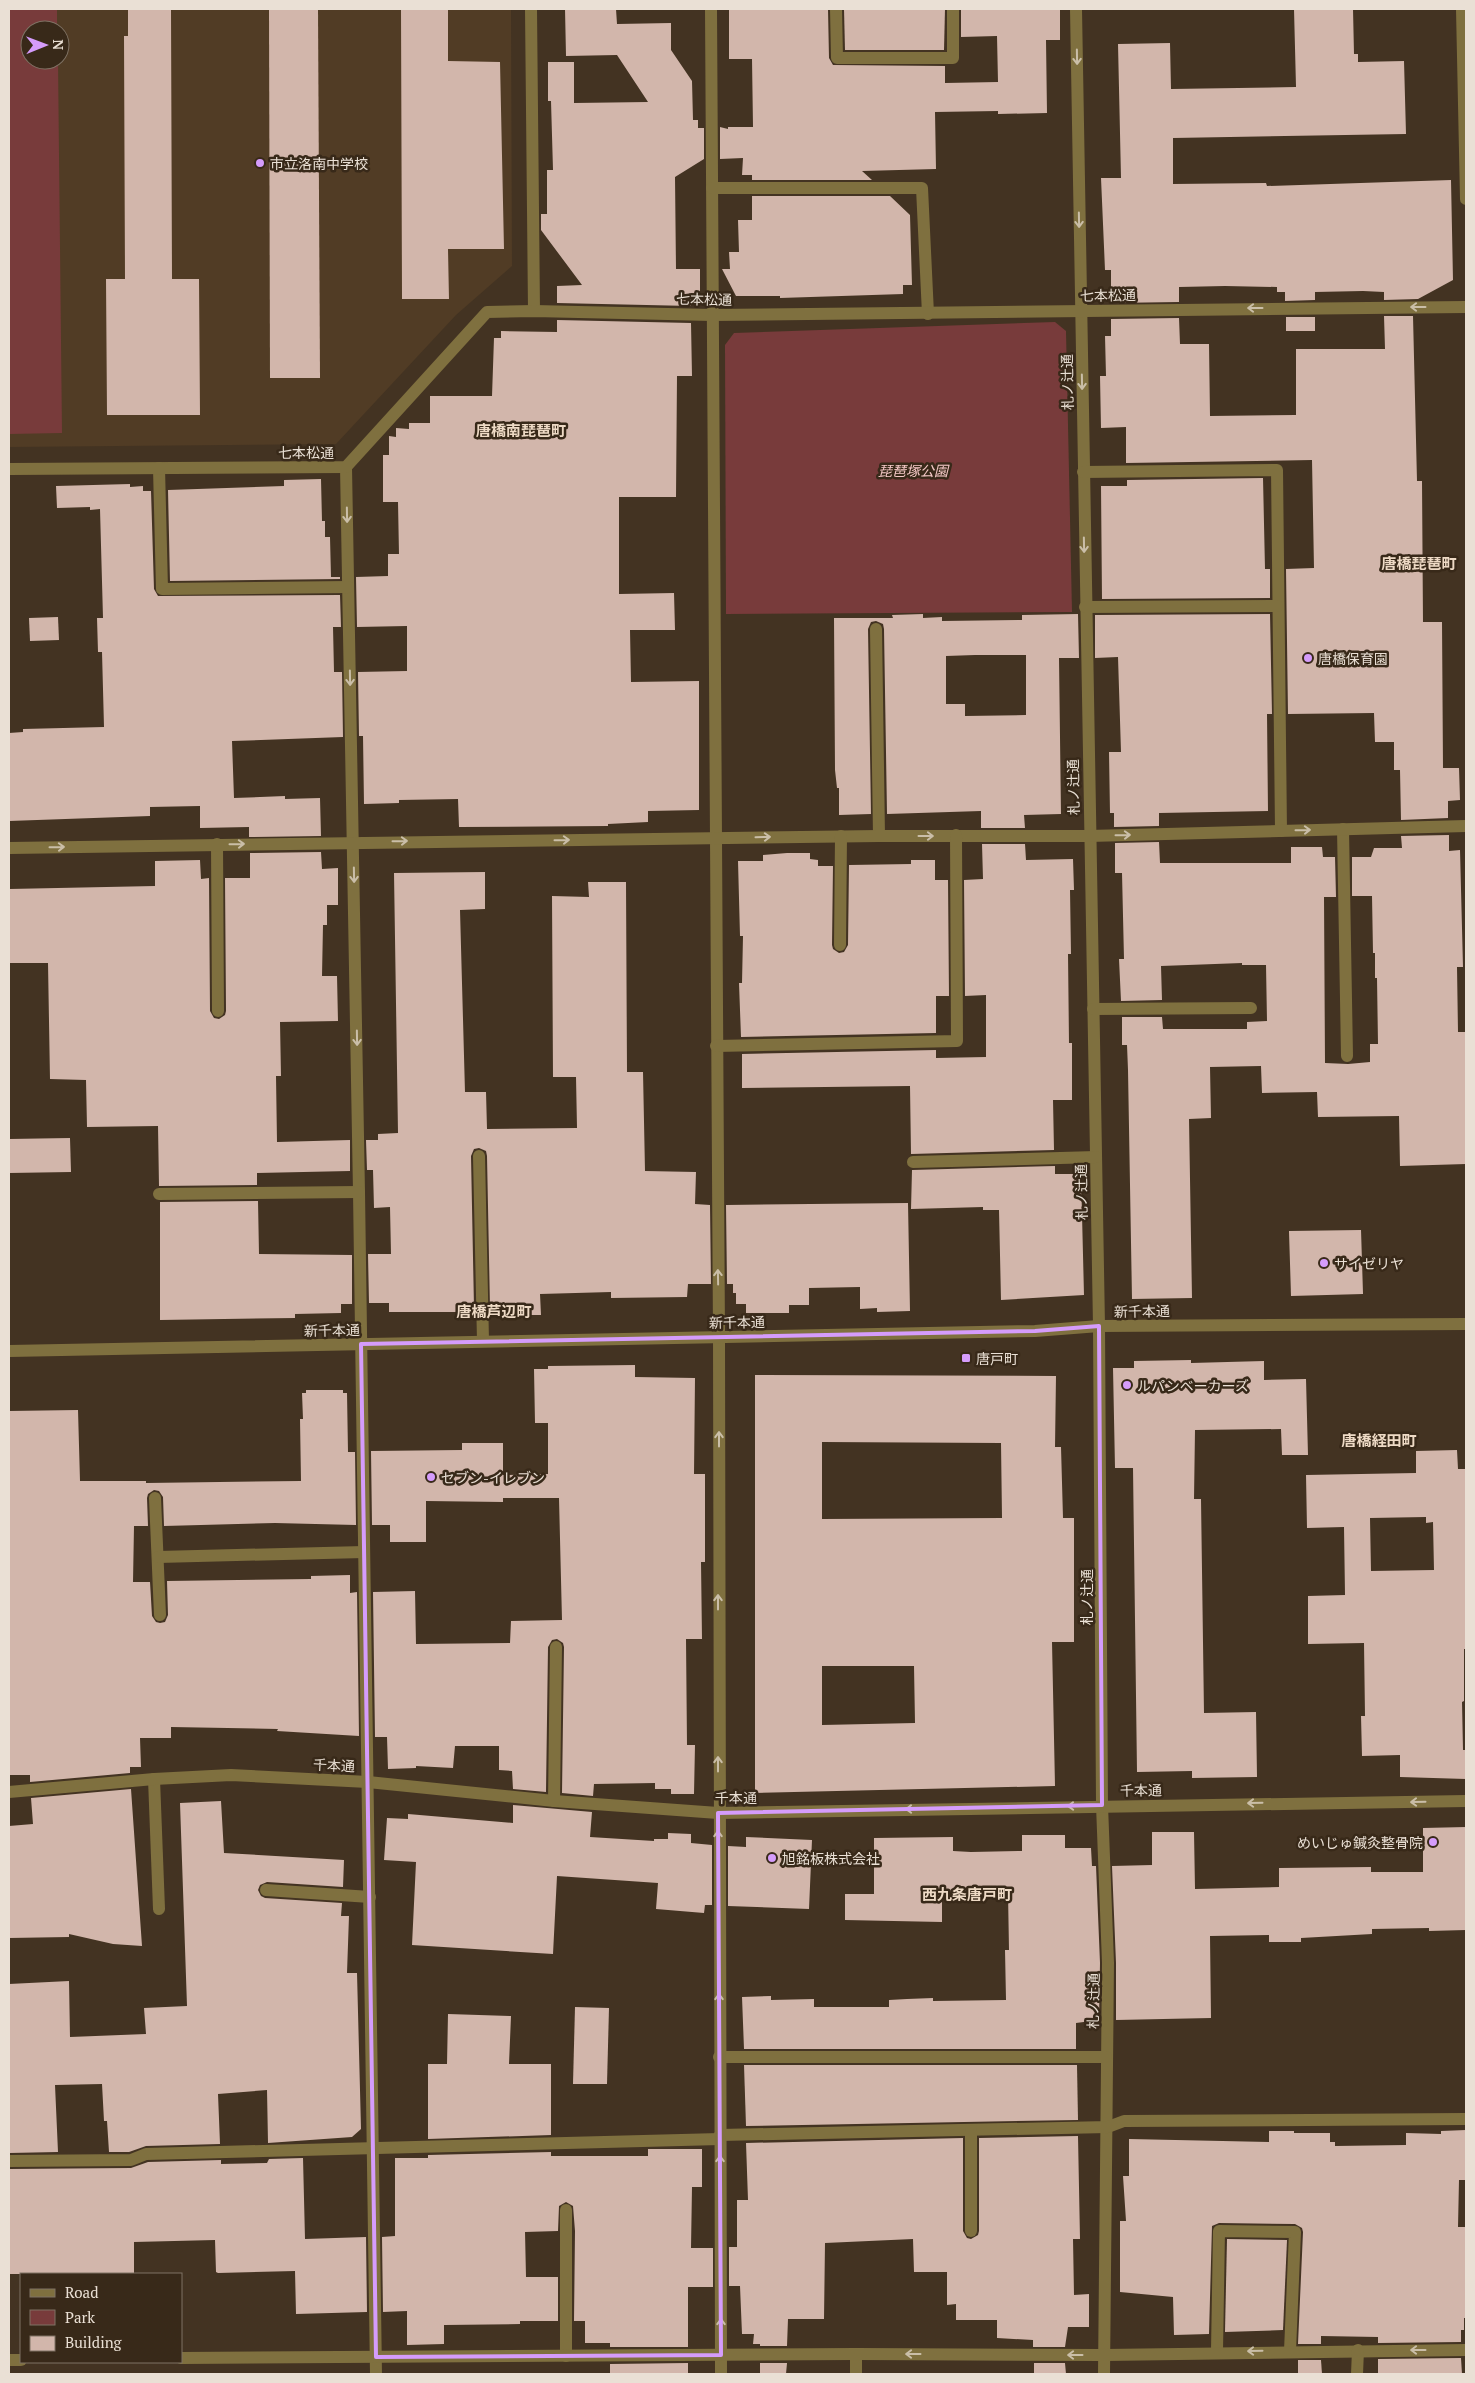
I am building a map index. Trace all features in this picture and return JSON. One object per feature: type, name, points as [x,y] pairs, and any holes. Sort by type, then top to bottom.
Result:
[{"type":"street","points":[[531,9],[534,311]]},
{"type":"street","points":[[711,9],[719,1337],[718,1813],[721,2374]]},
{"type":"street","points":[[836,9],[837,58],[954,58],[953,9]]},
{"type":"street","name":"札ノ辻通","points":[[1076,9],[1099,1326],[1102,1805],[1108,1963],[1106,2057],[1108,2127],[1104,2374]]},
{"type":"street","points":[[1462,9],[1466,199]]},
{"type":"street","points":[[712,188],[922,188],[928,314]]},
{"type":"street","name":"七本松通","points":[[9,469],[346,466],[487,312],[534,311],[712,315],[928,314],[1080,310],[1466,307]]},
{"type":"street","points":[[346,466],[354,842],[376,2374]]},
{"type":"street","points":[[159,468],[162,589],[348,587]]},
{"type":"street","points":[[1083,472],[1277,470],[1277,606],[1281,831]]},
{"type":"street","points":[[1085,607],[1277,606]]},
{"type":"street","points":[[876,630],[879,836]]},
{"type":"street","points":[[9,848],[841,836],[1089,836],[1466,826]]},
{"type":"street","points":[[1344,829],[1348,1056]]},
{"type":"street","points":[[840,945],[841,836]]},
{"type":"street","points":[[716,1046],[957,1041],[956,836]]},
{"type":"street","points":[[217,844],[218,1011]]},
{"type":"street","points":[[1093,1009],[1252,1008]]},
{"type":"street","points":[[479,1156],[483,1342]]},
{"type":"street","points":[[912,1162],[1096,1157]]},
{"type":"street","points":[[160,1194],[359,1192]]},
{"type":"street","name":"新千本通","points":[[9,1351],[1036,1331],[1099,1326],[1466,1324]]},
{"type":"street","points":[[155,1498],[160,1615]]},
{"type":"street","points":[[158,1557],[364,1552]]},
{"type":"street","points":[[554,1801],[556,1647]]},
{"type":"street","name":"千本通","points":[[9,1792],[154,1779],[231,1776],[368,1782],[554,1801],[718,1813],[1102,1805],[1466,1801]]},
{"type":"street","points":[[154,1779],[158,1909]]},
{"type":"street","points":[[266,1890],[370,1897]]},
{"type":"street","points":[[720,2057],[1106,2057]]},
{"type":"street","points":[[9,2160],[130,2160],[146,2154],[1108,2127],[1124,2121],[1466,2119]]},
{"type":"street","points":[[970,2231],[971,2131]]},
{"type":"street","points":[[566,2210],[566,2356]]},
{"type":"street","points":[[1217,2352],[1219,2231],[1295,2232],[1290,2351]]},
{"type":"street","points":[[1357,2374],[1358,2350]]},
{"type":"street","points":[[182,2358],[856,2354],[1105,2355],[1466,2350]]},
{"type":"street","points":[[856,2354],[856,2374]]},
{"type":"highlighted area","points":[[1099,1326],[1102,1805],[718,1813],[721,2355],[376,2357],[361,1344],[1035,1331]]},
{"type":"shaded area","name":"市立洛南中学校","points":[[9,9],[511,9],[512,266],[456,315],[336,444],[9,447]]},
{"type":"green space","points":[[9,9],[57,9],[57,20],[20,20],[20,70],[58,70],[62,433],[9,434]]},
{"type":"green space","name":"琵琶塚公園","points":[[1055,322],[1066,331],[1072,612],[726,614],[725,345],[734,333]]},
{"type":"building","points":[[128,9],[171,9],[172,279],[199,279],[200,415],[107,415],[106,279],[125,279],[124,36],[128,36]]},
{"type":"building","points":[[269,9],[318,9],[320,378],[270,378]]},
{"type":"building","points":[[401,9],[448,9],[448,61],[500,62],[504,249],[448,249],[449,299],[402,299]]},
{"type":"building","points":[[565,9],[616,9],[617,24],[671,23],[671,50],[692,81],[693,120],[698,120],[698,128],[704,128],[704,159],[675,177],[676,269],[700,269],[700,298],[691,298],[691,306],[557,303],[557,286],[582,285],[541,230],[541,214],[547,214],[547,170],[553,170],[551,101],[548,101],[548,62],[574,62],[574,103],[648,102],[617,55],[566,56]]},
{"type":"building","points":[[729,9],[828,9],[829,58],[833,65],[945,66],[945,83],[998,82],[997,36],[961,37],[961,9],[1060,9],[1060,40],[1046,40],[1047,113],[998,114],[998,111],[935,112],[936,169],[862,171],[872,180],[752,180],[752,175],[742,175],[743,158],[720,159],[720,127],[728,129],[728,127],[753,127],[752,59],[729,59]]},
{"type":"building","points":[[844,9],[945,9],[944,50],[845,50]]},
{"type":"building","points":[[1294,9],[1353,9],[1354,54],[1358,54],[1358,62],[1404,61],[1406,134],[1173,138],[1173,184],[1266,183],[1267,186],[1451,180],[1453,280],[1418,299],[1384,300],[1384,292],[1363,291],[1315,292],[1315,300],[1285,301],[1285,292],[1277,292],[1277,287],[1225,286],[1179,287],[1179,302],[1111,303],[1111,270],[1105,270],[1101,178],[1121,178],[1118,44],[1170,43],[1171,89],[1296,87]]},
{"type":"building","points":[[752,196],[890,196],[910,215],[912,285],[903,285],[903,294],[780,298],[780,296],[736,296],[722,269],[730,269],[729,252],[739,252],[738,220],[752,220]]},
{"type":"building","points":[[1384,316],[1413,316],[1417,481],[1422,481],[1423,622],[1442,622],[1443,768],[1459,768],[1460,800],[1448,801],[1448,818],[1401,820],[1400,770],[1394,770],[1394,742],[1375,742],[1374,713],[1288,714],[1286,569],[1314,568],[1312,460],[1126,463],[1126,427],[1101,428],[1100,376],[1106,376],[1105,336],[1111,336],[1111,319],[1179,318],[1180,344],[1209,344],[1210,416],[1296,415],[1296,349],[1385,349]]},
{"type":"building","points":[[1286,317],[1315,317],[1315,331],[1286,331]]},
{"type":"building","points":[[557,320],[691,323],[692,376],[677,376],[676,497],[619,497],[619,594],[674,593],[675,630],[630,630],[631,682],[699,681],[699,810],[648,811],[648,822],[608,824],[608,826],[459,827],[458,799],[399,800],[399,803],[364,804],[363,736],[359,736],[358,672],[407,671],[407,626],[357,627],[356,577],[388,576],[388,554],[399,554],[398,502],[383,502],[383,455],[389,455],[389,436],[396,437],[396,428],[409,429],[409,423],[430,423],[430,396],[492,396],[494,338],[501,338],[501,331],[557,332]]},
{"type":"building","points":[[1263,478],[1265,569],[1270,569],[1270,598],[1102,599],[1101,486],[1127,486],[1127,480]]},
{"type":"building","points":[[321,479],[322,521],[325,521],[325,537],[330,537],[331,577],[340,577],[340,579],[170,581],[168,490],[284,486],[284,480]]},
{"type":"building","points":[[130,484],[130,487],[143,486],[143,491],[151,491],[154,589],[158,596],[340,595],[341,627],[333,627],[334,672],[342,672],[343,737],[232,741],[234,798],[285,796],[285,799],[320,798],[321,836],[249,837],[249,827],[200,828],[200,806],[150,807],[150,816],[9,821],[9,733],[23,732],[23,729],[104,727],[102,652],[98,652],[97,618],[103,618],[100,509],[90,510],[90,507],[57,508],[56,486]]},
{"type":"building","points":[[923,614],[923,618],[942,617],[942,621],[1022,620],[1022,615],[1078,614],[1079,658],[1059,658],[1061,814],[1024,815],[1025,828],[981,828],[981,811],[887,814],[884,629],[883,624],[876,621],[871,622],[868,629],[871,814],[839,815],[839,788],[837,788],[835,770],[834,618],[893,618],[892,615]],"holes":[[[1026,655],[1026,715],[965,716],[965,704],[946,704],[946,656]]]},
{"type":"building","points":[[1270,614],[1272,714],[1267,714],[1268,811],[1159,813],[1159,826],[1114,827],[1114,813],[1110,813],[1109,752],[1121,752],[1118,657],[1095,658],[1095,615]]},
{"type":"building","points":[[58,617],[59,640],[30,641],[29,618]]},
{"type":"building","points":[[1449,835],[1449,851],[1460,850],[1463,967],[1457,967],[1458,1032],[1466,1032],[1466,1164],[1400,1166],[1399,1116],[1318,1117],[1317,1092],[1262,1093],[1261,1066],[1210,1067],[1211,1118],[1189,1119],[1192,1298],[1132,1299],[1128,1070],[1127,1045],[1122,1045],[1122,1017],[1162,1017],[1163,1029],[1247,1029],[1247,1022],[1267,1021],[1266,965],[1242,965],[1242,963],[1161,966],[1162,1000],[1121,1001],[1119,959],[1124,959],[1122,873],[1115,873],[1115,843],[1159,842],[1160,863],[1291,863],[1291,847],[1322,847],[1323,857],[1335,857],[1336,897],[1324,897],[1325,1063],[1348,1064],[1370,1062],[1370,1044],[1378,1044],[1377,978],[1375,978],[1375,953],[1373,953],[1372,896],[1352,896],[1352,857],[1371,857],[1374,848],[1402,848],[1401,836]]},
{"type":"building","points":[[982,844],[1025,844],[1026,860],[1073,859],[1074,890],[1070,890],[1071,954],[1068,954],[1069,1043],[1072,1043],[1072,1100],[1053,1100],[1054,1150],[911,1154],[910,1086],[742,1088],[742,1054],[936,1050],[936,1058],[986,1057],[986,995],[965,996],[964,880],[983,879]]},
{"type":"building","points":[[321,852],[322,869],[338,868],[338,905],[327,905],[327,925],[323,925],[322,976],[337,976],[338,1021],[280,1022],[281,1076],[276,1076],[277,1142],[350,1140],[350,1171],[257,1173],[257,1185],[159,1186],[158,1126],[87,1127],[86,1080],[50,1079],[48,963],[9,963],[9,889],[155,886],[155,861],[200,860],[201,879],[209,878],[210,1011],[214,1018],[219,1019],[225,1015],[226,1011],[225,878],[250,878],[250,853]]},
{"type":"building","points":[[810,853],[810,859],[818,860],[818,866],[833,866],[832,945],[833,949],[839,953],[844,952],[848,945],[849,865],[911,864],[911,860],[935,860],[935,880],[948,880],[949,996],[936,996],[936,1033],[741,1037],[739,983],[742,983],[743,936],[740,936],[738,861],[763,861],[763,855]]},
{"type":"building","points":[[485,872],[485,909],[460,910],[465,1092],[486,1092],[487,1129],[577,1128],[576,1077],[553,1077],[552,896],[589,897],[588,882],[626,882],[627,1072],[643,1072],[645,1171],[696,1172],[695,1204],[710,1205],[711,1284],[688,1284],[687,1297],[611,1298],[611,1292],[540,1294],[541,1315],[517,1315],[517,1307],[490,1308],[487,1156],[486,1151],[479,1148],[474,1149],[471,1156],[474,1308],[462,1308],[462,1312],[389,1312],[389,1303],[369,1303],[368,1254],[391,1254],[390,1207],[374,1208],[373,1170],[367,1170],[366,1140],[378,1140],[378,1134],[398,1133],[394,873]]},
{"type":"building","points":[[70,1138],[71,1172],[9,1173],[9,1139]]},
{"type":"building","points":[[1055,1166],[1055,1174],[1081,1174],[1084,1295],[1001,1300],[999,1210],[983,1210],[983,1207],[911,1209],[912,1170]]},
{"type":"building","points":[[258,1201],[259,1254],[352,1255],[352,1304],[341,1304],[341,1313],[295,1314],[295,1318],[160,1320],[160,1202]]},
{"type":"building","points":[[908,1203],[910,1311],[877,1312],[877,1308],[860,1309],[860,1287],[809,1288],[809,1305],[789,1305],[789,1313],[746,1313],[746,1304],[736,1304],[736,1293],[733,1293],[733,1284],[727,1284],[726,1205]]},
{"type":"building","points":[[1361,1230],[1363,1294],[1291,1296],[1289,1231]]},
{"type":"building","points":[[1191,1360],[1191,1363],[1264,1361],[1264,1380],[1306,1379],[1308,1455],[1282,1455],[1281,1429],[1195,1430],[1194,1499],[1201,1499],[1204,1713],[1256,1712],[1257,1777],[1192,1778],[1192,1771],[1137,1772],[1133,1468],[1115,1468],[1113,1368],[1134,1368],[1134,1361]]},
{"type":"building","points":[[635,1365],[635,1377],[695,1378],[694,1474],[705,1474],[705,1562],[701,1562],[702,1639],[686,1639],[687,1745],[695,1745],[694,1794],[671,1794],[671,1789],[655,1789],[655,1783],[594,1784],[593,1796],[562,1793],[564,1647],[563,1643],[557,1639],[552,1640],[548,1647],[546,1792],[513,1789],[512,1771],[499,1770],[499,1746],[455,1746],[453,1768],[416,1766],[416,1768],[388,1769],[387,1737],[375,1737],[373,1592],[415,1591],[416,1644],[510,1643],[511,1621],[562,1620],[559,1498],[503,1498],[503,1502],[426,1501],[426,1542],[390,1542],[390,1525],[372,1525],[371,1451],[462,1450],[462,1443],[503,1443],[503,1475],[548,1474],[548,1423],[535,1423],[534,1369],[548,1369],[548,1366]]},
{"type":"building","points":[[755,1375],[1056,1376],[1055,1447],[1061,1447],[1063,1518],[1074,1518],[1074,1642],[1052,1642],[1055,1786],[755,1793]],"holes":[[[822,1442],[1001,1443],[1002,1518],[822,1519]],[[822,1666],[914,1666],[915,1723],[822,1725]]]},
{"type":"building","points":[[306,1390],[343,1390],[343,1393],[347,1393],[348,1452],[355,1452],[356,1525],[275,1523],[164,1526],[163,1497],[159,1491],[154,1490],[148,1494],[147,1498],[148,1526],[134,1526],[133,1582],[150,1582],[152,1616],[156,1622],[160,1623],[165,1622],[168,1615],[167,1581],[311,1579],[311,1576],[350,1575],[350,1593],[357,1592],[359,1736],[277,1731],[278,1729],[171,1727],[171,1738],[140,1738],[141,1767],[130,1767],[130,1773],[30,1782],[30,1775],[9,1775],[9,1411],[78,1410],[80,1481],[146,1481],[146,1483],[301,1481],[300,1419],[303,1419],[302,1393],[306,1393]]},
{"type":"building","points":[[1457,1450],[1458,1469],[1465,1469],[1466,1649],[1464,1649],[1464,1701],[1462,1702],[1463,1750],[1466,1750],[1466,1779],[1400,1777],[1400,1755],[1362,1756],[1361,1716],[1365,1716],[1364,1643],[1308,1644],[1308,1596],[1345,1595],[1344,1527],[1307,1528],[1306,1475],[1416,1473],[1416,1451]],"holes":[[[1426,1517],[1426,1523],[1433,1522],[1434,1570],[1371,1571],[1370,1518]]]},
{"type":"building","points":[[131,1789],[142,1946],[113,1944],[69,1934],[69,1937],[9,1938],[9,1826],[33,1824],[31,1798]]},
{"type":"building","points":[[221,1801],[224,1853],[344,1860],[343,1887],[267,1882],[260,1885],[258,1890],[261,1896],[265,1898],[342,1903],[341,1916],[349,1916],[347,1973],[357,1973],[361,2129],[352,2137],[268,2143],[267,2090],[218,2094],[220,2144],[146,2146],[129,2152],[109,2152],[107,2121],[104,2121],[102,2084],[55,2085],[58,2152],[9,2153],[9,1984],[69,1981],[70,2037],[146,2034],[144,2008],[187,2006],[180,1803]]},
{"type":"building","points":[[513,1805],[592,1812],[590,1837],[654,1841],[654,1839],[668,1839],[668,1833],[691,1834],[691,1843],[712,1845],[712,1905],[705,1905],[704,1913],[656,1909],[658,1883],[557,1876],[553,1954],[412,1945],[416,1862],[384,1860],[387,1818],[408,1819],[408,1814],[513,1823]]},
{"type":"building","points":[[1466,1827],[1466,1930],[1429,1931],[1429,1928],[1372,1929],[1372,1934],[1301,1938],[1301,1942],[1269,1942],[1269,1935],[1210,1936],[1211,2018],[1116,2020],[1112,1866],[1152,1865],[1152,1832],[1194,1832],[1195,1889],[1279,1887],[1279,1868],[1371,1867],[1371,1872],[1423,1872],[1423,1828]]},
{"type":"building","points":[[1022,1835],[1065,1835],[1065,1848],[1091,1848],[1092,1866],[1096,1866],[1100,1963],[1099,2020],[1076,2023],[1076,2049],[744,2049],[742,1997],[771,1996],[771,2000],[814,1999],[814,2007],[889,2007],[889,2000],[933,1998],[933,2001],[1006,2000],[1005,1950],[1009,1950],[1008,1893],[988,1891],[942,1892],[942,1922],[845,1920],[845,1894],[874,1894],[874,1838],[953,1837],[953,1851],[1022,1851]]},
{"type":"building","points":[[746,1837],[812,1840],[809,1909],[728,1906],[728,1846],[746,1847]]},
{"type":"building","points":[[575,2007],[609,2008],[607,2084],[573,2084]]},
{"type":"building","points":[[448,2014],[511,2016],[509,2064],[551,2064],[551,2135],[428,2139],[428,2064],[447,2064]]},
{"type":"building","points":[[744,2065],[1077,2065],[1078,2120],[746,2126]]},
{"type":"building","points":[[1466,2130],[1466,2180],[1459,2180],[1458,2227],[1465,2227],[1466,2293],[1466,2318],[1464,2318],[1464,2330],[1461,2330],[1461,2342],[1378,2343],[1378,2337],[1321,2336],[1321,2344],[1298,2344],[1303,2232],[1302,2228],[1295,2224],[1219,2223],[1212,2226],[1209,2334],[1174,2335],[1173,2297],[1120,2292],[1120,2221],[1126,2221],[1123,2176],[1129,2176],[1129,2139],[1269,2142],[1269,2131],[1294,2131],[1294,2133],[1330,2133],[1330,2142],[1335,2142],[1335,2146],[1406,2145],[1406,2133],[1441,2134],[1441,2131]]},
{"type":"building","points":[[1078,2136],[1080,2239],[1073,2239],[1074,2295],[1089,2294],[1089,2327],[1068,2327],[1065,2347],[1033,2347],[1033,2340],[997,2338],[997,2320],[956,2320],[956,2304],[947,2305],[947,2272],[914,2272],[913,2239],[825,2243],[824,2319],[788,2319],[787,2346],[760,2346],[760,2344],[753,2344],[754,2334],[742,2334],[740,2286],[729,2286],[729,2247],[737,2247],[737,2200],[748,2200],[746,2143],[963,2138],[963,2231],[967,2238],[971,2239],[978,2235],[979,2231],[979,2138]]},
{"type":"building","points":[[648,2149],[702,2149],[702,2187],[692,2187],[691,2248],[713,2248],[713,2287],[688,2287],[688,2347],[610,2347],[610,2343],[585,2343],[585,2321],[574,2321],[575,2231],[573,2206],[566,2202],[559,2206],[558,2231],[525,2232],[526,2277],[558,2277],[558,2321],[520,2321],[520,2324],[444,2325],[444,2344],[407,2345],[407,2311],[383,2312],[382,2237],[395,2236],[395,2158],[428,2158],[428,2155],[551,2152],[551,2156],[648,2156]]},
{"type":"building","points":[[303,2158],[305,2239],[366,2237],[367,2312],[296,2314],[295,2271],[218,2273],[216,2272],[215,2240],[134,2242],[134,2273],[9,2274],[9,2169],[131,2168],[148,2162],[221,2160],[221,2164],[267,2163],[269,2159]]},
{"type":"building","points":[[1227,2239],[1287,2240],[1283,2330],[1225,2332]]},
{"type":"building","points":[[1461,2358],[1462,2374],[1378,2374],[1378,2359]]},
{"type":"building","points":[[1298,2360],[1321,2360],[1322,2374],[1298,2374]]},
{"type":"building","points":[[688,2363],[688,2374],[610,2374],[610,2364]]},
{"type":"building","points":[[760,2363],[787,2363],[786,2374],[760,2374]]},
{"type":"building","points":[[1034,2363],[1065,2363],[1066,2374],[1034,2374]]},
{"type":"place","name":"市立洛南中学校","points":[[260,163]]},
{"type":"place","name":"唐橋保育園","points":[[1308,658]]},
{"type":"place","name":"サイゼリヤ","points":[[1324,1263]]},
{"type":"place","name":"唐戸町","points":[[966,1358]]},
{"type":"place","name":"ルパンベーカーズ","points":[[1127,1385]]},
{"type":"place","name":"セブン-イレブン","points":[[431,1477]]},
{"type":"place","name":"めいじゅ鍼灸整骨院","points":[[1433,1842]]},
{"type":"place","name":"旭銘板株式会社","points":[[772,1858]]},
{"type":"district","name":"唐橋南琵琶町","points":[[521,430]]},
{"type":"district","name":"唐橋琵琶町","points":[[1419,563]]},
{"type":"district","name":"唐橋芦辺町","points":[[494,1311]]},
{"type":"district","name":"唐橋経田町","points":[[1379,1440]]},
{"type":"district","name":"西九条唐戸町","points":[[967,1894]]}]
